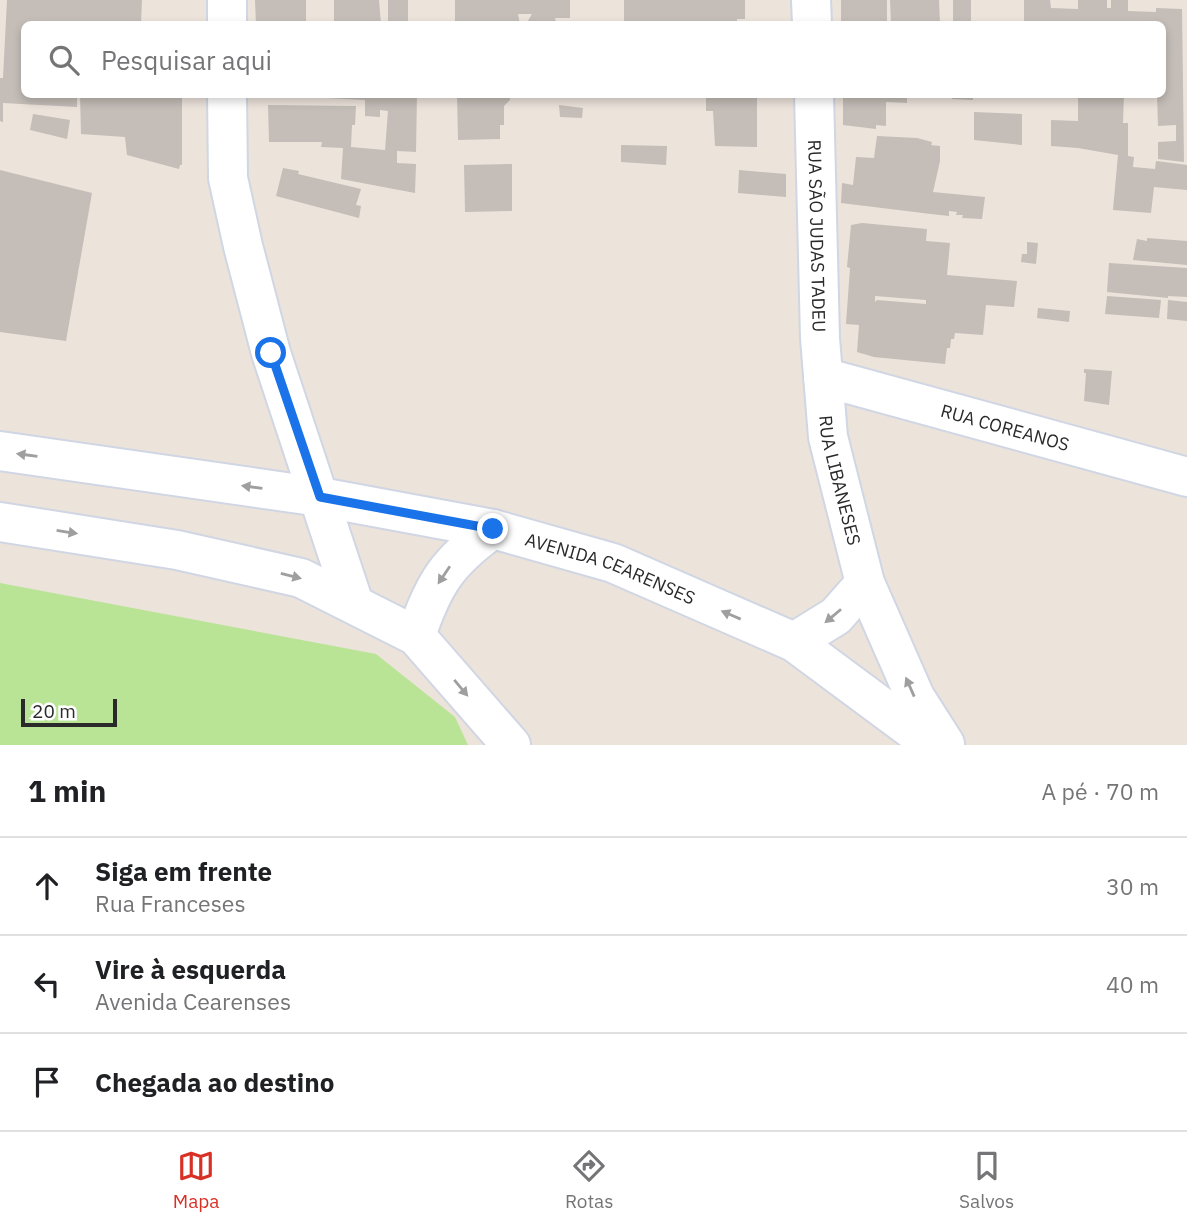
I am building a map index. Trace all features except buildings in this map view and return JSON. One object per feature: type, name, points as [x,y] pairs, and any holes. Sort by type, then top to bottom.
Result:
[{"type":"street","points":[[227,0],[227,21]]},
{"type":"street","points":[[811,0],[812,21]]},
{"type":"street","points":[[227,98],[228,178],[243,246],[271,353],[355,604]]},
{"type":"street","name":"RUA SÃO JUDAS TADEU","points":[[814,98],[823,377]]},
{"type":"street","name":"RUA COREANOS","points":[[823,377],[1187,477]]},
{"type":"street","name":"RUA LIBANESES","points":[[823,377],[828,437],[864,583],[915,697],[946,745]]},
{"type":"street","name":"AVENIDA CEARENSES","points":[[0,451],[320,497],[493,529],[613,564],[794,642],[933,745]]},
{"type":"street","points":[[0,522],[177,550],[301,578],[416,636],[502,740]]},
{"type":"street","points":[[416,636],[428,600],[450,565],[469,546],[493,529]]},
{"type":"street","points":[[794,642],[836,616],[864,583]]},
{"type":"green space","points":[[0,583],[376,654],[455,717],[468,745],[0,745]]},
{"type":"route","points":[[271,353],[320,497],[493,529]]}]
